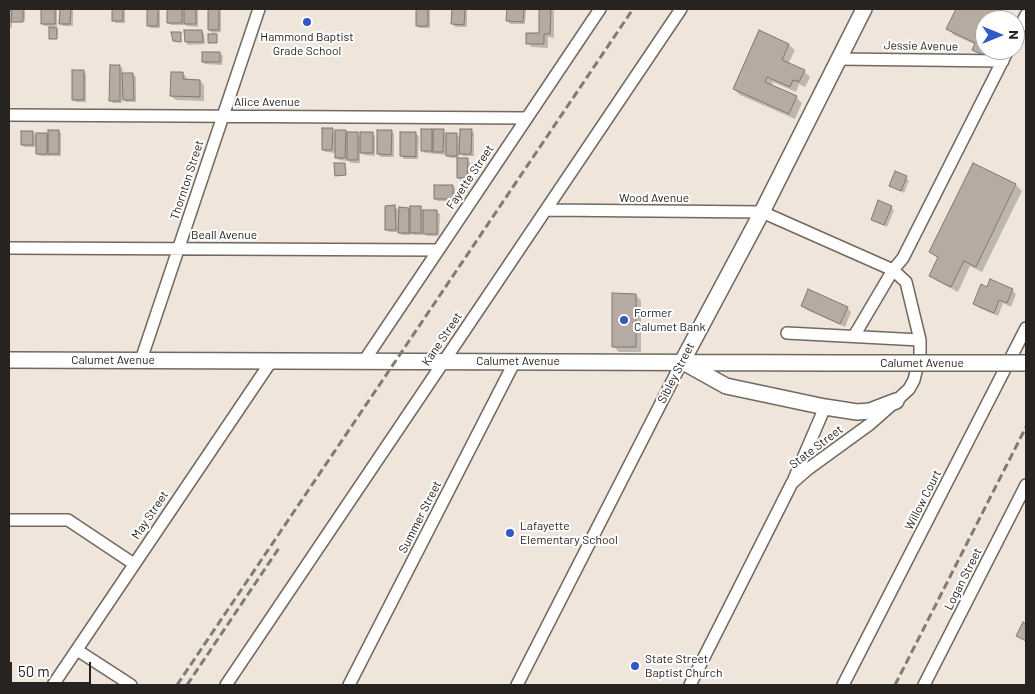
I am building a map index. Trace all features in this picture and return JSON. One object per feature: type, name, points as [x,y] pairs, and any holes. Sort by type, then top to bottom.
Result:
[{"type":"main road","name":"Sibley Street","points":[[682,362],[762,212],[864,9]]},
{"type":"main road","name":"Calumet Avenue","points":[[9,360],[1026,363]]},
{"type":"main road","points":[[682,362],[726,386],[825,407],[857,412],[870,411],[896,401]]},
{"type":"street","name":"Thornton Street","points":[[141,360],[259,9]]},
{"type":"street","name":"Fayette Street","points":[[364,361],[600,9]]},
{"type":"street","name":"Kane Street","points":[[226,685],[681,9]]},
{"type":"street","name":"Jessie Avenue","points":[[838,59],[1003,61]]},
{"type":"street","points":[[854,336],[893,270],[903,258],[1003,61]]},
{"type":"street","name":"Alice Avenue","points":[[9,115],[526,118]]},
{"type":"street","name":"Wood Avenue","points":[[546,210],[762,212]]},
{"type":"street","points":[[762,212],[893,270]]},
{"type":"street","name":"Beall Avenue","points":[[9,248],[438,250]]},
{"type":"street","name":"State Street","points":[[690,685],[792,483],[808,469],[870,424],[909,389],[914,380],[920,355],[920,340],[906,282],[893,270]]},
{"type":"street","name":"Willow Court","points":[[844,685],[1026,328]]},
{"type":"street","name":"Calumet Avenue","points":[[786,333],[920,340]]},
{"type":"street","name":"May Street","points":[[53,685],[272,360]]},
{"type":"street","name":"Summer Street","points":[[349,685],[515,361]]},
{"type":"street","name":"Sibley Street","points":[[517,685],[682,362]]},
{"type":"street","points":[[792,483],[825,407]]},
{"type":"street","name":"Logan Street","points":[[924,685],[1026,485]]},
{"type":"street","points":[[9,520],[68,520],[134,564]]},
{"type":"street","points":[[77,650],[131,685]]},
{"type":"building","points":[[12,9],[23,9],[23,22],[11,22]]},
{"type":"building","points":[[41,9],[55,9],[55,24],[41,24]]},
{"type":"building","points":[[60,9],[71,9],[70,24],[59,24]]},
{"type":"building","points":[[112,9],[123,9],[123,21],[112,21]]},
{"type":"building","points":[[147,9],[158,9],[158,26],[147,26]]},
{"type":"building","points":[[167,9],[182,9],[182,23],[167,23]]},
{"type":"building","points":[[184,9],[196,9],[196,24],[184,24]]},
{"type":"building","points":[[208,9],[219,9],[219,30],[208,30]]},
{"type":"building","points":[[416,9],[428,9],[428,26],[416,26]]},
{"type":"building","points":[[452,9],[465,9],[464,25],[451,24]]},
{"type":"building","points":[[507,9],[524,9],[523,22],[506,21]]},
{"type":"building","points":[[539,9],[551,9],[550,34],[544,34],[544,44],[526,44],[526,33],[539,33]]},
{"type":"building","points":[[956,9],[997,10],[975,10],[975,43],[946,29]]},
{"type":"building","points":[[49,27],[57,28],[57,39],[49,39]]},
{"type":"building","points":[[184,30],[202,30],[203,42],[185,42]]},
{"type":"building","points":[[759,30],[789,44],[782,60],[805,70],[799,82],[793,80],[790,87],[767,77],[765,82],[797,96],[789,114],[733,89]]},
{"type":"building","points":[[171,32],[181,32],[181,42],[173,41]]},
{"type":"building","points":[[208,34],[217,34],[217,43],[208,43]]},
{"type":"building","points":[[202,52],[220,52],[220,62],[202,62]]},
{"type":"building","points":[[110,65],[120,65],[120,101],[109,101]]},
{"type":"building","points":[[72,70],[84,70],[84,100],[72,100]]},
{"type":"building","points":[[171,72],[183,72],[183,79],[200,80],[200,97],[170,96]]},
{"type":"building","points":[[122,73],[133,73],[134,100],[123,100]]},
{"type":"building","points":[[322,128],[333,128],[332,150],[322,150]]},
{"type":"building","points":[[421,129],[432,129],[432,151],[421,151]]},
{"type":"building","points":[[433,129],[444,129],[443,152],[433,152]]},
{"type":"building","points":[[460,129],[472,129],[471,154],[459,154]]},
{"type":"building","points":[[48,130],[59,130],[59,154],[48,154]]},
{"type":"building","points":[[335,130],[346,130],[345,158],[335,158]]},
{"type":"building","points":[[377,130],[392,130],[391,155],[377,154]]},
{"type":"building","points":[[21,131],[33,131],[33,145],[21,145]]},
{"type":"building","points":[[347,132],[358,132],[358,160],[347,160]]},
{"type":"building","points":[[360,132],[373,132],[373,153],[360,153]]},
{"type":"building","points":[[400,132],[416,132],[416,157],[400,156]]},
{"type":"building","points":[[36,133],[47,133],[47,154],[36,154]]},
{"type":"building","points":[[446,133],[457,133],[457,156],[446,156]]},
{"type":"building","points":[[457,158],[468,158],[467,178],[457,178]]},
{"type":"building","points":[[334,163],[345,163],[346,175],[335,176]]},
{"type":"building","points":[[973,163],[1016,184],[976,267],[964,261],[951,287],[929,276],[938,257],[929,252]]},
{"type":"building","points":[[895,171],[907,176],[901,191],[889,186]]},
{"type":"building","points":[[434,185],[453,185],[453,199],[434,199]]},
{"type":"building","points":[[878,200],[892,206],[884,225],[871,220]]},
{"type":"building","points":[[395,205],[396,230],[385,230],[385,206]]},
{"type":"building","points":[[410,206],[421,206],[421,233],[410,233]]},
{"type":"building","points":[[399,207],[409,208],[409,233],[398,233]]},
{"type":"building","points":[[423,210],[437,210],[437,234],[423,234]]},
{"type":"building","points":[[990,279],[1013,289],[1007,303],[999,300],[994,313],[973,304],[981,284],[987,287]]},
{"type":"building","points":[[808,289],[848,307],[840,324],[801,306]]},
{"type":"building","name":"Former Calumet Bank","points":[[612,293],[636,294],[636,347],[612,347]]},
{"type":"building","points":[[1023,622],[1026,624],[1026,641],[1016,636]]},
{"type":"railway","points":[[177,685],[633,9]]},
{"type":"railway","points":[[895,685],[1026,427]]},
{"type":"railway","points":[[187,685],[279,548]]},
{"type":"place","name":"Hammond Baptist Grade School","points":[[307,22]]},
{"type":"place","name":"Former Calumet Bank","points":[[624,320]]},
{"type":"place","name":"Lafayette Elementary School","points":[[510,533]]},
{"type":"place","name":"State Street Baptist Church","points":[[635,666]]}]
